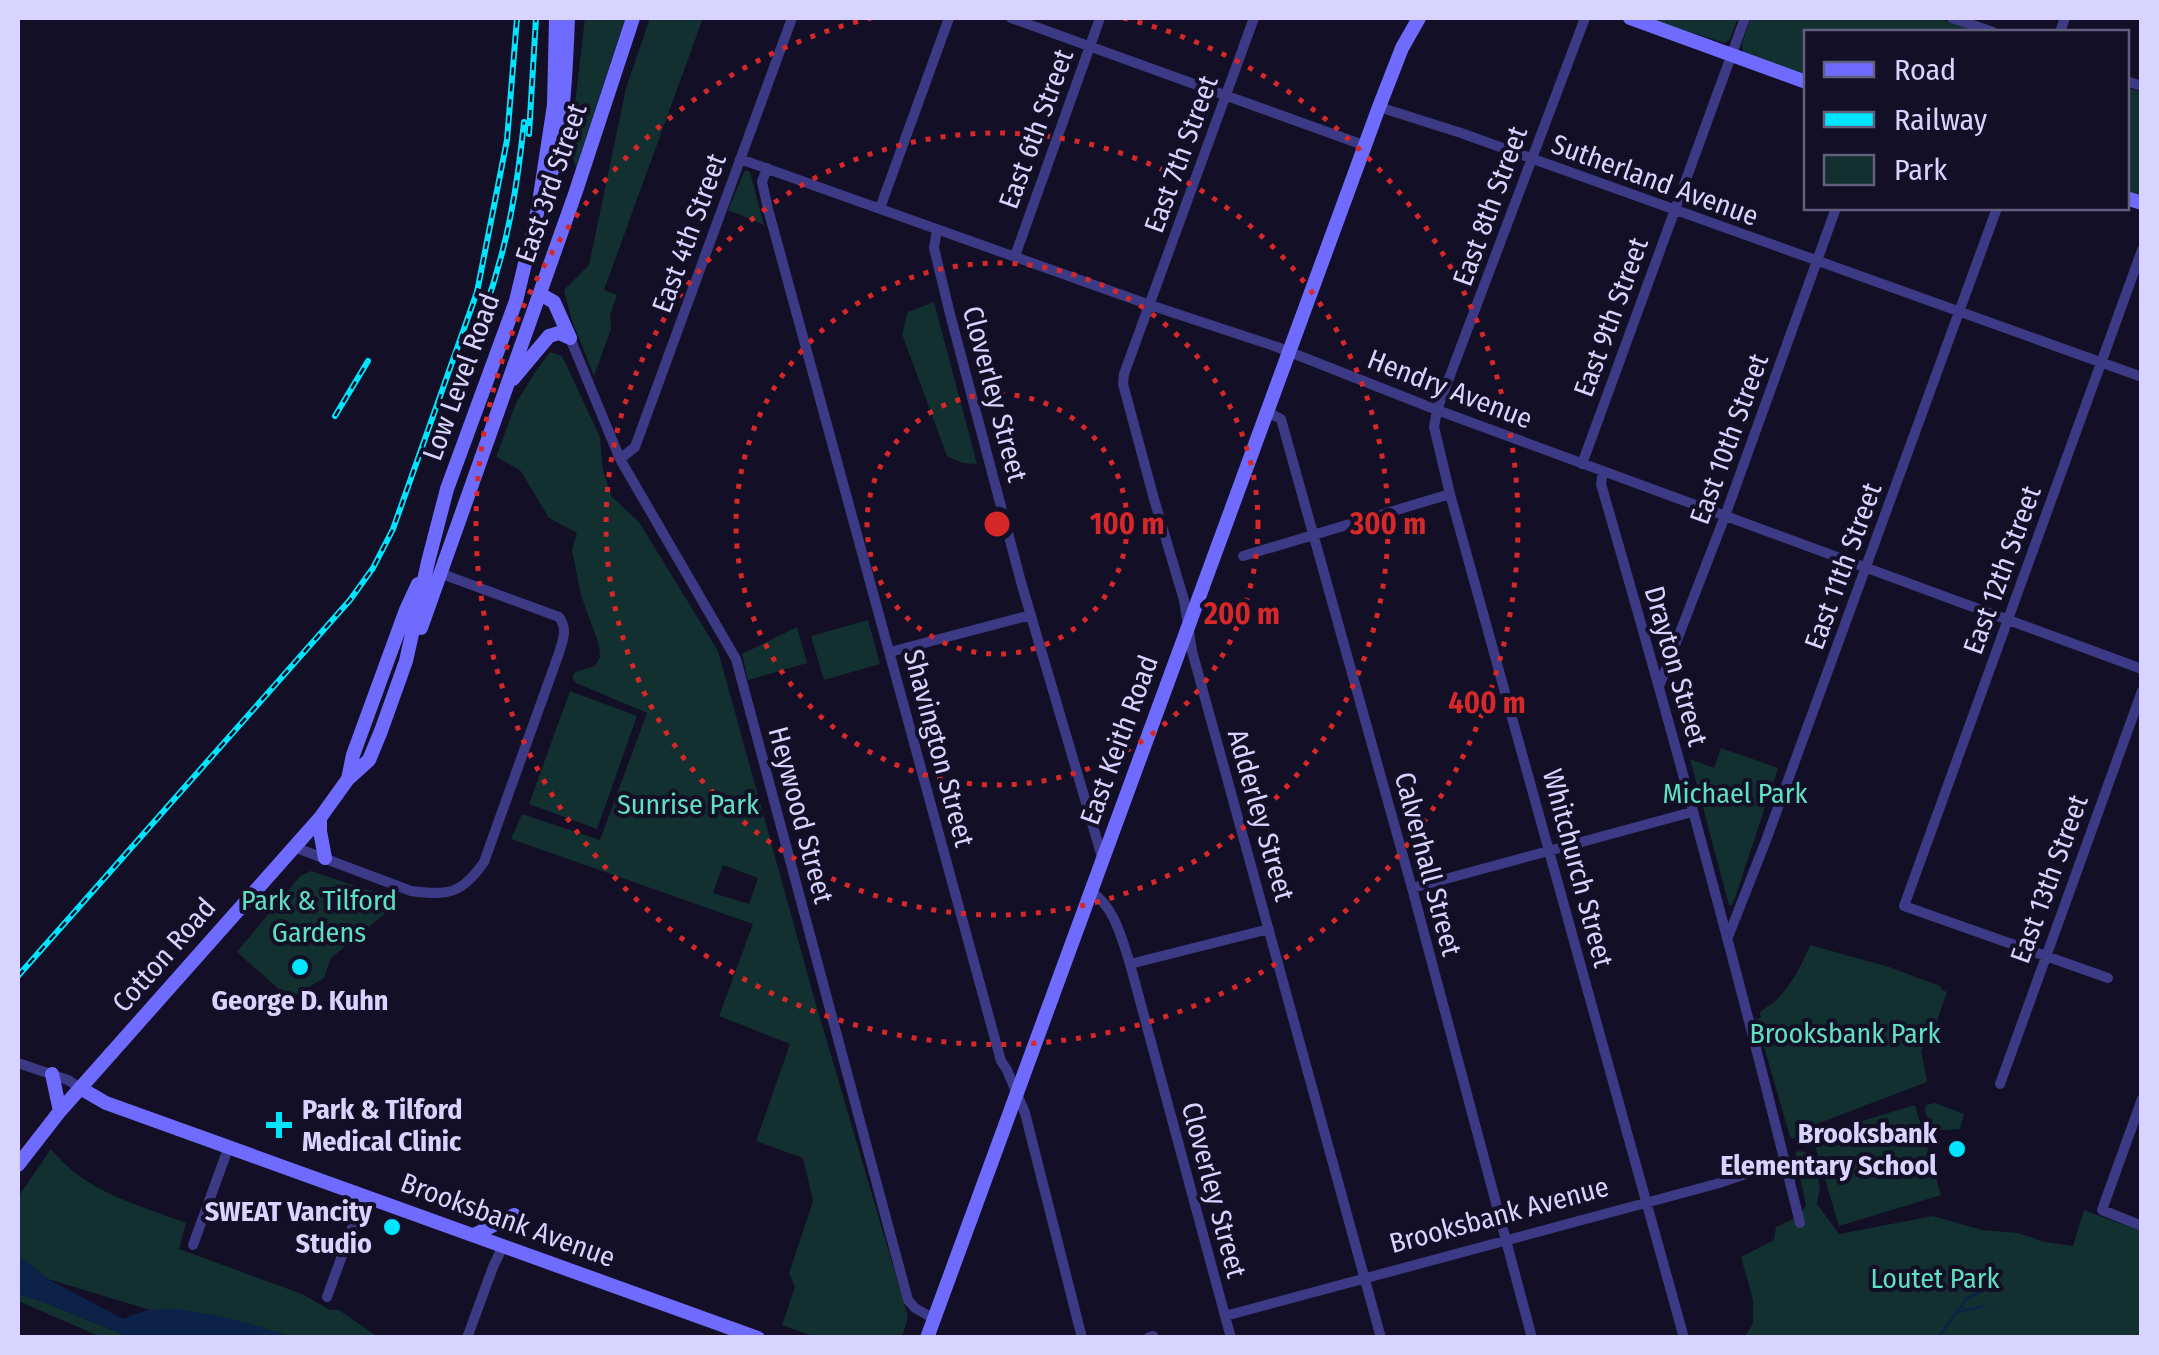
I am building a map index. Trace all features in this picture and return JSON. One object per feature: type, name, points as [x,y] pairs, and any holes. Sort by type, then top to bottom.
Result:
[{"type":"main road","name":"Low Level Road","points":[[428,562],[450,478],[516,301],[538,209],[554,104],[556,18]]},
{"type":"main road","name":"Low Level Road","points":[[538,209],[557,150],[568,18]]},
{"type":"main road","name":"East 3rd Street","points":[[406,660],[442,574],[634,18]]},
{"type":"main road","name":"East Keith Road","points":[[1402,48],[1408,18]]},
{"type":"main road","name":"East Keith Road","points":[[928,1338],[1379,107],[1402,48],[1420,18]]},
{"type":"main road","points":[[1630,18],[1804,81]]},
{"type":"main road","points":[[540,294],[554,302],[570,338]]},
{"type":"main road","points":[[507,386],[549,336],[570,338]]},
{"type":"main road","name":"East 3rd Street","points":[[428,562],[474,478]]},
{"type":"main road","name":"Cotton Road","points":[[18,1164],[368,760],[406,660],[428,562]]},
{"type":"main road","name":"Cotton Road","points":[[348,779],[353,755],[406,610],[428,562]]},
{"type":"main road","points":[[320,818],[325,858]]},
{"type":"main road","points":[[52,1074],[60,1111]]},
{"type":"main road","name":"Brooksbank Avenue","points":[[80,1088],[100,1100],[758,1338]]},
{"type":"main road","points":[[474,1235],[514,1215]]},
{"type":"street","name":"East 4th Street","points":[[620,459],[635,447],[792,18]]},
{"type":"street","points":[[880,208],[949,18]]},
{"type":"street","points":[[1011,18],[1366,146]]},
{"type":"street","name":"East 6th Street","points":[[1015,256],[1100,18]]},
{"type":"street","name":"East 7th Street","points":[[1150,305],[1254,18]]},
{"type":"street","name":"East 8th Street","points":[[1438,410],[1584,18]]},
{"type":"street","name":"East 9th Street","points":[[1582,464],[1745,18]]},
{"type":"street","points":[[1952,18],[1987,30]]},
{"type":"street","name":"Sutherland Avenue","points":[[1379,107],[2142,378]]},
{"type":"street","name":"Hendry Avenue","points":[[740,159],[1290,352],[1582,464],[2142,668]]},
{"type":"street","name":"Shavington Street","points":[[767,168],[762,182],[768,208],[1000,1060],[1024,1113],[1082,1338]]},
{"type":"street","name":"East 10th Street","points":[[1659,684],[1725,516],[1835,210]]},
{"type":"street","name":"East 11th Street","points":[[1728,938],[1996,210]]},
{"type":"street","name":"Cloverley Street","points":[[937,229],[934,248],[946,297],[1031,615],[1102,858]]},
{"type":"street","name":"East 12th Street","points":[[2045,957],[1904,906],[2142,250]]},
{"type":"street","name":"Adderley Street","points":[[1150,305],[1123,384],[1189,623],[1192,651],[1381,1338]]},
{"type":"street","name":"Heywood Street","points":[[570,338],[620,459],[736,659],[908,1300],[934,1319]]},
{"type":"street","name":"Whitchurch Street","points":[[1438,410],[1434,427],[1450,494],[1684,1338]]},
{"type":"street","name":"Calverhall Street","points":[[1267,412],[1281,419],[1532,1338]]},
{"type":"street","name":"Drayton Street","points":[[1603,471],[1601,484],[1728,938],[1800,1222]]},
{"type":"street","points":[[1243,556],[1450,494]]},
{"type":"street","points":[[294,847],[411,891],[449,893],[472,879],[484,862],[559,653],[564,624],[559,617],[442,574]]},
{"type":"street","points":[[890,652],[1031,615]]},
{"type":"street","name":"East 13th Street","points":[[2000,1084],[2142,691]]},
{"type":"street","points":[[1412,888],[1692,812]]},
{"type":"street","name":"Cloverley Street","points":[[1090,891],[1097,895],[1118,928],[1130,964],[1231,1338]]},
{"type":"street","points":[[1130,964],[1269,929]]},
{"type":"street","points":[[2045,957],[2108,978]]},
{"type":"street","name":"Brooksbank Avenue","points":[[18,1063],[80,1088]]},
{"type":"street","points":[[2142,1099],[2102,1210],[2142,1226]]},
{"type":"street","points":[[194,1245],[229,1146]]},
{"type":"street","name":"Brooksbank Avenue","points":[[1225,1316],[1716,1184],[1785,1161]]},
{"type":"street","points":[[328,1297],[364,1195]]},
{"type":"street","points":[[466,1338],[503,1246]]},
{"type":"green space","points":[[585,18],[625,18],[576,168],[570,149]]},
{"type":"green space","points":[[650,18],[703,18],[604,290],[617,295],[610,315],[611,329],[594,376],[564,290],[589,265],[626,88]]},
{"type":"green space","points":[[1645,18],[1738,18],[1725,43]]},
{"type":"green space","points":[[1751,18],[1937,18],[1972,30],[1804,30],[1804,75],[1743,53],[1742,43]]},
{"type":"green space","points":[[2129,88],[2141,92],[2141,198],[2129,193]]},
{"type":"green space","points":[[745,170],[750,172],[764,225],[728,210]]},
{"type":"green space","points":[[934,302],[977,464],[947,456],[902,334],[908,312]]},
{"type":"green space","name":"Sunrise Park","points":[[550,352],[562,356],[600,437],[603,471],[612,497],[639,522],[718,651],[908,1317],[902,1337],[816,1337],[782,1325],[795,1287],[789,1273],[813,1201],[803,1158],[756,1141],[790,1044],[719,1016],[753,924],[511,839],[522,814],[600,840],[647,713],[572,678],[575,672],[595,666],[600,657],[572,550],[577,533],[549,518],[520,470],[496,457],[516,403]],"holes":[[[723,865],[758,878],[749,904],[713,893]]]},
{"type":"green space","points":[[868,620],[880,664],[824,680],[811,636]]},
{"type":"green space","points":[[797,627],[807,663],[748,680],[742,654]]},
{"type":"green space","points":[[570,691],[637,716],[597,829],[529,804]]},
{"type":"green space","name":"Michael Park","points":[[1721,748],[1778,768],[1732,905],[1690,759],[1714,768]]},
{"type":"green space","name":"Park & Tilford Gardens","points":[[311,871],[395,899],[387,912],[331,958],[324,978],[294,996],[286,990],[282,992],[237,952],[300,876]]},
{"type":"green space","name":"Brooksbank Park","points":[[1810,945],[1889,967],[1947,992],[1931,1037],[1921,1050],[1927,1082],[1801,1130],[1796,1139],[1790,1137],[1756,1019],[1790,983]]},
{"type":"green space","points":[[1935,1103],[1964,1114],[1960,1129],[1933,1131],[1925,1112],[1926,1105]]},
{"type":"green space","points":[[1915,1105],[1941,1195],[1839,1226],[1812,1136]]},
{"type":"green space","points":[[51,1149],[95,1186],[186,1223],[179,1249],[302,1294],[330,1310],[339,1310],[378,1337],[292,1337],[195,1312],[150,1310],[48,1279],[18,1255],[18,1197]]},
{"type":"green space","name":"Loutet Park","points":[[1798,1151],[1814,1157],[1820,1187],[1817,1204],[1839,1234],[1933,1216],[1982,1230],[2018,1233],[2073,1246],[2084,1210],[2141,1231],[2141,1337],[1745,1337],[1753,1323],[1753,1300],[1741,1257],[1774,1240],[1776,1227],[1799,1216],[1806,1205],[1795,1154]]},
{"type":"green space","points":[[18,1294],[129,1337],[101,1337],[18,1301]]},
{"type":"water","points":[[18,1255],[48,1279],[123,1319],[151,1310],[174,1309],[227,1318],[292,1337],[129,1337],[18,1294]]},
{"type":"waterway","points":[[1938,1338],[1967,1298],[1985,1290],[2003,1289]]},
{"type":"waterway","points":[[1956,1312],[1984,1306]]},
{"type":"railway","points":[[18,976],[350,600],[373,568],[393,529],[477,292],[507,140],[517,18]]},
{"type":"railway","points":[[529,134],[536,18]]},
{"type":"railway","points":[[484,312],[510,218],[524,122]]},
{"type":"railway","points":[[335,416],[368,361]]},
{"type":"place","name":"George D. Kuhn","points":[[300,967]]},
{"type":"place","name":"Park & Tilford Medical Clinic","points":[[279,1125]]},
{"type":"place","name":"Brooksbank Elementary School","points":[[1957,1149]]},
{"type":"place","name":"SWEAT Vancity Studio","points":[[392,1227]]}]
